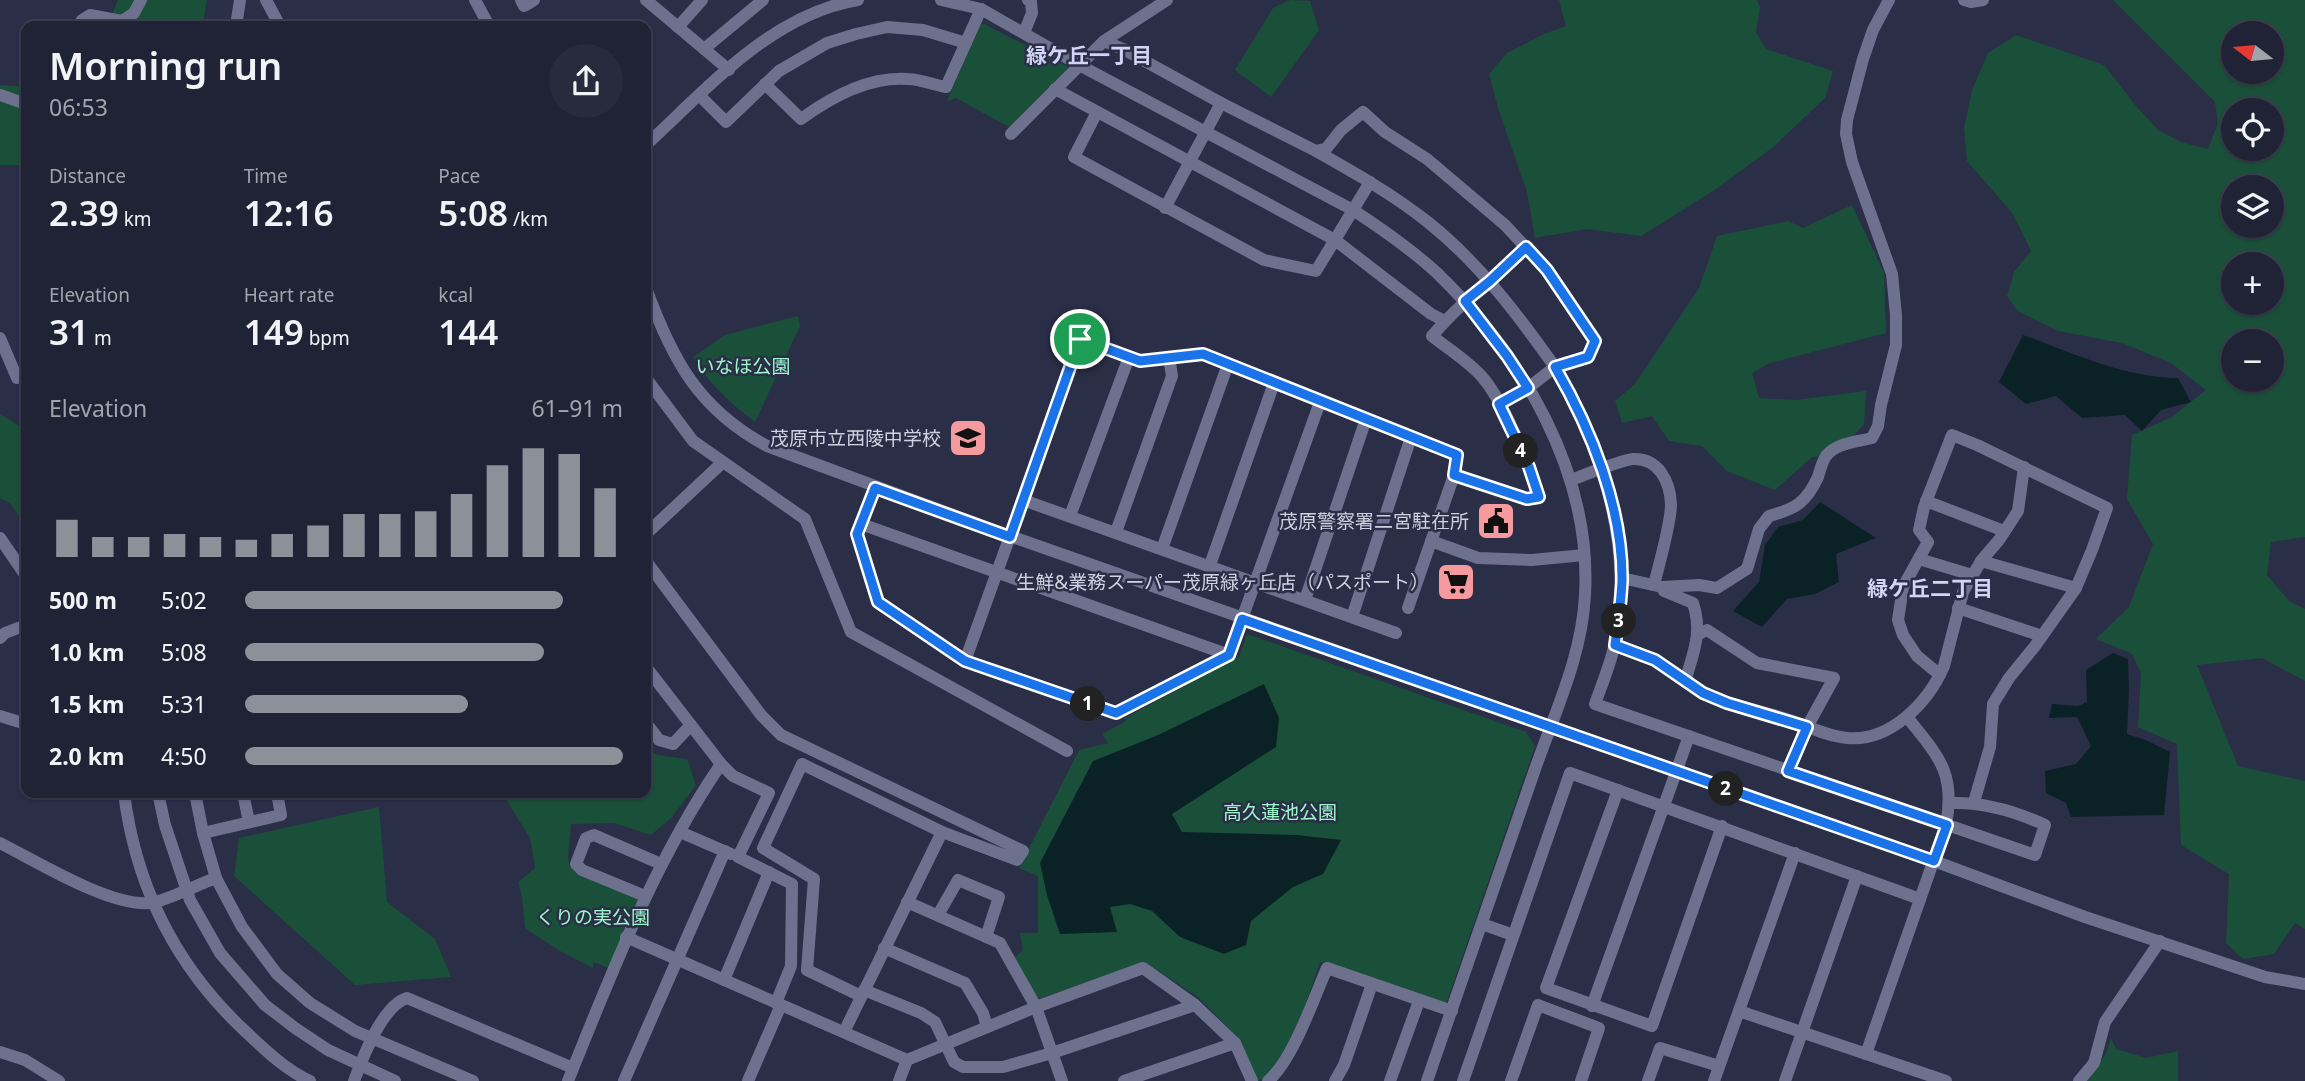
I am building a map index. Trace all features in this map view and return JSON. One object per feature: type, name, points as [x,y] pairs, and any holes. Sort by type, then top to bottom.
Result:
[{"type":"street","points":[[82,21],[90,15],[122,21],[134,13],[141,0]]},
{"type":"street","points":[[237,21],[240,0]]},
{"type":"street","points":[[266,0],[278,21]]},
{"type":"street","points":[[475,0],[486,21]]},
{"type":"street","points":[[521,0],[524,6],[534,0]]},
{"type":"street","points":[[646,0],[729,70]]},
{"type":"street","points":[[678,27],[702,0]]},
{"type":"street","points":[[704,49],[763,0]]},
{"type":"street","points":[[651,140],[766,40],[805,16],[834,4],[859,0]]},
{"type":"street","points":[[941,0],[981,9],[1081,66],[1353,210],[1407,248],[1465,301],[1507,356],[1545,421],[1571,480],[1581,526],[1585,595],[1578,640],[1567,687],[1550,727],[1427,1081]]},
{"type":"street","points":[[1024,33],[1032,13],[1031,2],[1028,0]]},
{"type":"street","points":[[1011,134],[1104,41],[1167,0]]},
{"type":"street","points":[[1622,578],[1658,586],[1717,587],[1747,569],[1759,529],[1769,516],[1791,510],[1805,498],[1827,455],[1843,445],[1872,438],[1878,426],[1896,345],[1892,274],[1852,162],[1846,134],[1847,120],[1863,59],[1873,30],[1889,0]]},
{"type":"street","points":[[1965,0],[1983,0]]},
{"type":"street","points":[[765,84],[801,119],[825,101],[876,82],[908,79],[946,88],[981,9]]},
{"type":"street","points":[[700,96],[726,122],[779,71],[827,43],[887,27],[923,30],[966,43]]},
{"type":"street","points":[[1104,41],[1316,150],[1391,195],[1430,224],[1490,281],[1555,367],[1581,415],[1602,470],[1616,520],[1622,578],[1615,645],[1595,704],[2035,855],[2045,825],[2023,814],[1973,802],[1951,803]]},
{"type":"street","points":[[1055,89],[1335,240],[1431,314],[1445,321]]},
{"type":"street","points":[[0,95],[21,102]]},
{"type":"street","points":[[1165,208],[1221,103]]},
{"type":"street","points":[[1097,112],[1074,157],[1264,260],[1316,271],[1370,182]]},
{"type":"street","points":[[1316,150],[1325,149],[1341,130],[1363,112],[1385,132],[1427,159],[1505,225],[1547,270],[1595,341],[1588,357],[1555,367],[1528,388],[1499,404]]},
{"type":"street","points":[[1454,475],[1527,499],[1539,497],[1529,467],[1483,377],[1432,336],[1465,301],[1526,247]]},
{"type":"street","points":[[651,301],[671,351],[688,377],[720,416],[766,446],[1010,537],[1934,861],[2085,917],[2265,976],[2305,984]]},
{"type":"street","points":[[0,338],[17,377],[21,377]]},
{"type":"street","points":[[965,661],[1080,339],[1140,361],[1203,354],[1457,455],[1454,475],[1408,608]]},
{"type":"street","points":[[1070,516],[1129,356]]},
{"type":"street","points":[[1116,532],[1172,376],[1168,357]]},
{"type":"street","points":[[1162,549],[1228,364]]},
{"type":"street","points":[[1210,565],[1274,383]]},
{"type":"street","points":[[651,386],[693,441],[805,519],[851,632],[1067,751]]},
{"type":"street","points":[[875,488],[857,534],[878,602],[965,661],[1116,713],[1229,655],[1320,401]]},
{"type":"street","points":[[1305,600],[1366,419]]},
{"type":"street","points":[[1940,675],[1917,656],[1903,635],[1898,620],[1903,587],[1928,542],[1919,530],[1926,501],[1952,435],[2107,508],[2076,588],[2008,678],[1993,704],[1990,747],[1973,802]]},
{"type":"street","points":[[1352,617],[1411,437]]},
{"type":"street","points":[[1571,480],[1632,459],[1642,460],[1658,468],[1665,478],[1671,503],[1658,586]]},
{"type":"street","points":[[651,529],[723,462]]},
{"type":"street","points":[[1615,645],[1655,660],[1703,693],[1727,703],[1844,738],[1857,738],[1892,727],[1907,717],[1935,685],[1963,592],[1981,561],[2018,511],[2024,467]]},
{"type":"street","points":[[1023,500],[1396,633]]},
{"type":"street","points":[[1926,501],[2004,531]]},
{"type":"street","points":[[861,524],[1229,655]]},
{"type":"street","points":[[0,538],[21,569]]},
{"type":"street","points":[[1431,541],[1479,558],[1532,560],[1584,555]]},
{"type":"street","points":[[1919,559],[1972,575]]},
{"type":"street","points":[[1981,561],[2076,588]]},
{"type":"street","points":[[651,568],[761,715],[781,735],[1023,851],[1017,860],[943,832],[802,764],[763,848],[814,879],[807,970],[920,1013],[935,1022],[954,1062],[964,1067],[1003,1067],[1195,1005]]},
{"type":"street","points":[[1658,586],[1693,603],[1698,619],[1697,635],[1685,682]]},
{"type":"street","points":[[1958,608],[2042,636]]},
{"type":"street","points":[[0,638],[21,627]]},
{"type":"street","points":[[1697,635],[1707,630],[1757,663],[1834,678],[1807,727],[1788,771]]},
{"type":"street","points":[[651,673],[721,764],[733,776],[769,793],[738,856]]},
{"type":"street","points":[[0,716],[21,722]]},
{"type":"street","points":[[1866,1054],[1947,825],[1951,803],[1948,779],[1938,756],[1907,717]]},
{"type":"street","points":[[651,730],[659,740],[673,744],[691,725]]},
{"type":"street","points":[[1592,1006],[1689,736]]},
{"type":"street","points":[[568,1081],[645,896],[661,864],[721,764]]},
{"type":"street","points":[[1463,1081],[1570,773],[1920,899]]},
{"type":"street","points":[[1618,790],[1546,988],[1592,1006],[1652,1026],[1722,826]]},
{"type":"street","points":[[125,798],[129,830],[153,903],[179,953],[198,982],[222,1010],[265,1050],[310,1081]]},
{"type":"street","points":[[159,798],[190,900],[220,953],[265,1005],[328,1050],[395,1081]]},
{"type":"street","points":[[196,798],[216,878],[242,927],[277,974],[310,1003],[355,1031],[473,1081]]},
{"type":"street","points":[[244,798],[248,822]]},
{"type":"street","points":[[203,832],[281,815],[278,798]]},
{"type":"street","points":[[680,832],[738,856],[792,884],[791,966],[748,1081]]},
{"type":"street","points":[[844,1032],[943,832]]},
{"type":"street","points":[[645,896],[582,870],[576,864],[586,838],[594,835],[661,864]]},
{"type":"street","points":[[0,843],[76,883],[133,903],[153,903],[216,878]]},
{"type":"street","points":[[625,1081],[725,851]]},
{"type":"street","points":[[1714,1081],[1795,853]]},
{"type":"street","points":[[724,980],[769,872]]},
{"type":"street","points":[[1785,1081],[1857,876]]},
{"type":"street","points":[[937,915],[958,880],[968,882],[999,897],[986,937]]},
{"type":"street","points":[[907,902],[1000,943],[1036,1007],[1062,1081]]},
{"type":"street","points":[[1482,924],[1513,935]]},
{"type":"street","points":[[626,937],[906,1060],[1036,1007],[1143,968],[1195,1005],[1235,1043],[1252,1081]]},
{"type":"street","points":[[2079,1081],[2094,1063],[2105,1022],[2160,942]]},
{"type":"street","points":[[884,948],[965,983],[987,1027]]},
{"type":"street","points":[[1268,1081],[1289,1055],[1327,968],[1452,1011]]},
{"type":"street","points":[[1335,1081],[1344,1065],[1372,984]]},
{"type":"street","points":[[354,1081],[371,1038],[398,1001],[407,998],[573,1068]]},
{"type":"street","points":[[1390,1081],[1419,1000]]},
{"type":"street","points":[[1511,1081],[1538,1005],[1599,1028],[1581,1081]]},
{"type":"street","points":[[1739,1011],[1946,1081]]},
{"type":"street","points":[[1124,1081],[1235,1043]]},
{"type":"street","points":[[1648,1081],[1660,1048],[1719,1066]]},
{"type":"street","points":[[0,1052],[24,1060],[59,1081]]},
{"type":"street","points":[[900,1081],[906,1060]]},
{"type":"green space","points":[[118,0],[207,0],[203,21],[109,21]]},
{"type":"green space","points":[[1290,0],[1310,1],[1319,30],[1271,97],[1235,70],[1273,8]]},
{"type":"green space","points":[[1559,0],[1757,0],[1760,7],[1756,32],[1766,49],[1833,71],[1825,98],[1772,148],[1710,193],[1641,236],[1587,229],[1535,238],[1527,192],[1489,74],[1507,53],[1566,26]]},
{"type":"green space","points":[[2113,0],[2305,0],[2305,537],[2271,542],[2267,575],[2289,601],[2305,609],[2305,681],[2262,658],[2197,665],[2238,766],[2305,781],[2305,929],[2295,923],[2274,954],[2243,959],[2226,943],[2229,874],[2181,845],[2177,744],[2138,727],[2141,673],[2132,654],[2096,639],[2129,607],[2153,544],[2127,499],[2132,435],[2172,417],[2206,390],[2171,363],[2122,343],[2058,331],[2018,311],[2007,296],[2014,272],[2031,251],[2013,214],[1967,161],[1964,128],[1972,90],[1988,53],[2016,35],[2104,65],[2158,130],[2181,142],[2208,149],[2218,123],[2215,102]]},
{"type":"green space","points":[[984,24],[1070,68],[1009,127],[956,98],[947,101],[980,25]]},
{"type":"green space","points":[[0,85],[21,87],[21,165],[0,165]]},
{"type":"green space","points":[[1852,205],[1884,273],[1886,333],[1770,363],[1752,373],[1759,398],[1796,400],[1866,391],[1864,424],[1836,455],[1812,457],[1775,490],[1727,471],[1702,446],[1669,441],[1652,416],[1622,423],[1615,401],[1635,384],[1699,288],[1717,236],[1788,221],[1803,228]]},
{"type":"green space","name":"いなほ公園","points":[[798,316],[800,326],[755,422],[721,392],[693,357],[725,335]]},
{"type":"green space","points":[[0,414],[21,427],[21,519],[11,504],[0,498]]},
{"type":"green space","name":"高久蓮池公園","points":[[1247,634],[1526,732],[1535,746],[1447,1001],[1442,1004],[1320,962],[1289,1046],[1280,1061],[1258,1081],[1239,1039],[1198,997],[1146,963],[1041,998],[1036,997],[1015,957],[1023,950],[1020,933],[1038,933],[1038,876],[1019,868],[1079,750],[1108,743],[1102,734],[1126,721],[1125,718],[1239,657]]},
{"type":"green space","name":"くりの実公園","points":[[651,752],[687,759],[696,785],[671,818],[651,835],[614,823],[571,824],[568,856],[570,868],[572,865],[639,900],[611,969],[593,962],[593,968],[525,928],[518,882],[535,868],[530,838],[505,798],[651,798]]},
{"type":"green space","points":[[379,807],[387,902],[435,939],[451,977],[355,985],[234,876],[239,838]]},
{"type":"green space","points":[[2111,1038],[2116,1049],[2146,1058],[2178,1051],[2178,1081],[2087,1081],[2106,1054]]},
{"type":"shaded area","points":[[2023,335],[2119,369],[2178,378],[2191,402],[2161,410],[2142,431],[2125,415],[2082,418],[2056,396],[2026,404],[1999,382]]},
{"type":"shaded area","points":[[1820,502],[1876,538],[1836,554],[1839,582],[1815,594],[1787,599],[1762,627],[1733,611],[1759,582],[1765,545],[1778,527],[1803,520]]},
{"type":"shaded area","points":[[2113,653],[2128,659],[2127,734],[2170,752],[2164,815],[2071,817],[2066,803],[2046,793],[2045,771],[2076,764],[2091,746],[2077,717],[2049,718],[2052,704],[2078,706],[2087,702],[2086,670]]},
{"type":"shaded area","points":[[1264,684],[1279,718],[1276,747],[1172,814],[1182,832],[1297,835],[1341,840],[1323,874],[1293,887],[1251,921],[1246,945],[1224,954],[1180,937],[1152,911],[1130,904],[1110,907],[1117,932],[1060,934],[1040,863],[1093,761],[1158,735]]},
{"type":"place","name":"茂原市立西陵中学校","points":[[968,438]]},
{"type":"place","name":"茂原警察署二宮駐在所","points":[[1496,521]]},
{"type":"place","name":"生鮮&業務スーパー茂原緑ヶ丘店（パスポート）","points":[[1456,582]]},
{"type":"district","name":"緑ケ丘一丁目","points":[[1089,56]]},
{"type":"district","name":"緑ケ丘二丁目","points":[[1930,589]]},
{"type":"route","points":[[1526,247],[1547,270],[1595,341],[1588,357],[1555,367],[1581,415],[1607,483],[1616,520],[1622,578],[1615,645],[1655,660],[1703,693],[1807,727],[1788,771],[1947,825],[1934,861],[1242,619],[1229,655],[1116,713],[965,661],[878,602],[857,534],[875,488],[1010,537],[1080,339],[1140,361],[1203,354],[1457,455],[1454,475],[1527,499],[1539,497],[1529,467],[1499,404],[1528,388],[1465,301],[1526,247]]}]
